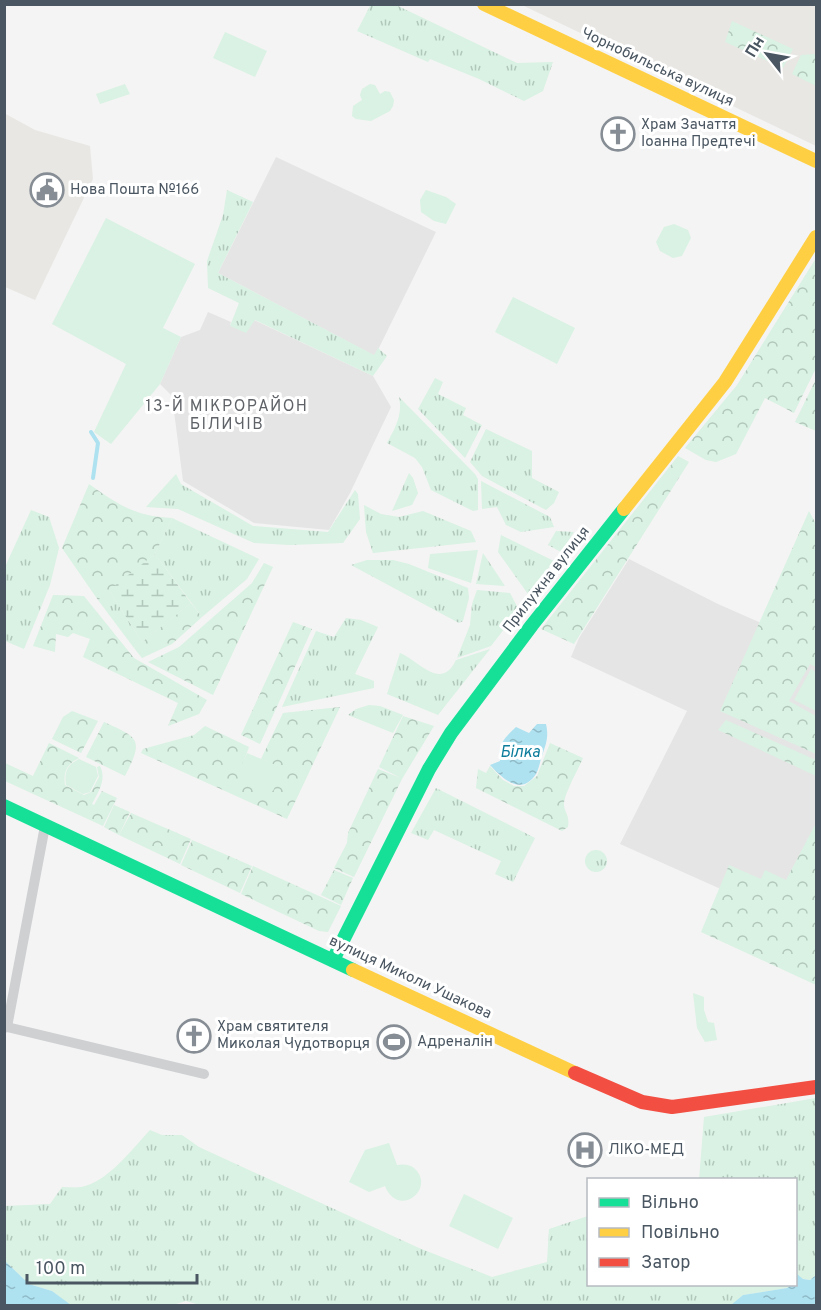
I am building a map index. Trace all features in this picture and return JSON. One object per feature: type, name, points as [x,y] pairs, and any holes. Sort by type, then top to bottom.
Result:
[{"type":"street","name":"Чорнобильська вулиця","points":[[484,4],[816,161]]},
{"type":"street","name":"Прилужна вулиця","points":[[333,960],[429,769],[451,733],[532,625],[725,382],[816,237]]},
{"type":"street","name":"вулиця Миколи Ушакова","points":[[4,806],[555,1064],[642,1102],[672,1107],[689,1106],[816,1087]]},
{"type":"street","points":[[45,826],[6,1028],[204,1074]]},
{"type":"shaded area","points":[[522,5],[816,5],[816,146]]},
{"type":"shaded area","points":[[4,113],[35,130],[90,146],[93,179],[35,300],[5,287]]},
{"type":"shaded area","points":[[276,157],[436,232],[375,356],[218,273]]},
{"type":"shaded area","points":[[208,312],[231,322],[230,325],[254,320],[373,376],[391,407],[350,493],[329,530],[254,523],[183,481],[172,396],[160,384],[181,337],[200,330]]},
{"type":"shaded area","points":[[629,559],[718,604],[816,647],[816,894],[761,907],[620,844],[687,711],[571,657],[579,638]]},
{"type":"green space","points":[[371,4],[396,5],[517,63],[553,62],[543,91],[524,101],[479,79],[430,59],[428,62],[357,31]]},
{"type":"green space","points":[[732,21],[793,49],[783,68],[725,42]]},
{"type":"green space","points":[[225,32],[267,51],[255,77],[213,58]]},
{"type":"green space","points":[[801,55],[816,55],[816,86],[792,74]]},
{"type":"green space","points":[[125,84],[130,94],[100,104],[96,94]]},
{"type":"green space","points":[[370,84],[375,85],[380,94],[385,91],[390,92],[394,100],[393,106],[390,111],[371,121],[356,119],[352,116],[353,106],[362,100],[360,95],[362,89]]},
{"type":"green space","points":[[227,190],[253,202],[218,273],[374,355],[378,348],[387,356],[373,376],[255,320],[246,333],[230,326],[239,303],[208,288],[207,261],[223,215]]},
{"type":"green space","points":[[426,190],[446,197],[456,204],[446,224],[434,221],[421,212],[420,200]]},
{"type":"green space","points":[[106,218],[195,264],[163,328],[181,337],[160,384],[111,444],[94,432],[126,364],[52,324]]},
{"type":"green space","points":[[674,224],[688,230],[691,238],[682,256],[673,258],[660,251],[656,242],[664,227]]},
{"type":"green space","points":[[816,258],[816,368],[794,413],[765,398],[736,454],[716,462],[706,460],[685,448],[737,385]]},
{"type":"green space","points":[[513,297],[575,328],[557,364],[495,332]]},
{"type":"green space","points":[[435,378],[443,382],[438,394],[466,408],[463,415],[482,425],[465,458],[418,409]]},
{"type":"green space","points":[[816,379],[816,431],[795,422]]},
{"type":"green space","points":[[399,397],[475,474],[478,479],[478,510],[473,511],[431,490],[422,467],[415,458],[387,443],[399,416]]},
{"type":"green space","points":[[486,429],[532,451],[532,478],[559,492],[554,503],[546,510],[482,476],[470,462]]},
{"type":"green space","points":[[678,456],[689,462],[574,644],[541,629]]},
{"type":"green space","points":[[409,473],[418,493],[412,505],[392,511]]},
{"type":"green space","points":[[176,474],[181,484],[253,526],[328,532],[355,490],[358,494],[360,519],[343,543],[290,545],[254,543],[178,509],[146,507]]},
{"type":"green space","points":[[481,481],[550,517],[554,527],[521,532],[506,525],[497,507],[482,509]]},
{"type":"green space","points":[[89,484],[127,508],[147,515],[172,518],[155,554],[98,600],[62,548]]},
{"type":"green space","points":[[364,505],[381,514],[399,517],[423,511],[471,531],[476,542],[373,553],[366,532]]},
{"type":"green space","points":[[31,510],[49,517],[59,548],[50,585],[24,649],[5,641],[5,567]]},
{"type":"green space","points":[[809,511],[816,524],[816,667],[810,664],[789,701],[816,716],[816,754],[720,711]]},
{"type":"green space","points":[[172,518],[259,559],[247,579],[202,617],[155,554]]},
{"type":"green space","points":[[556,531],[574,532],[561,552],[548,545]]},
{"type":"green space","points":[[501,535],[554,561],[528,594],[498,552]]},
{"type":"green space","points":[[478,550],[471,583],[428,568],[430,554]]},
{"type":"green space","points":[[483,553],[505,586],[476,584]]},
{"type":"green space","points":[[155,554],[191,603],[142,642],[109,590]]},
{"type":"green space","points":[[367,560],[393,560],[409,564],[468,588],[469,598],[463,621],[459,623],[351,565]]},
{"type":"green space","points":[[264,563],[273,567],[213,695],[148,662],[179,647],[252,583]]},
{"type":"green space","points":[[109,590],[142,642],[134,648],[98,600]]},
{"type":"green space","points":[[477,590],[510,593],[519,610],[491,646],[457,658],[470,625],[472,604]]},
{"type":"green space","points":[[53,595],[84,596],[134,658],[207,700],[199,714],[168,726],[178,703],[83,657],[90,639],[73,633],[68,637],[56,634],[55,652],[33,646]]},
{"type":"green space","points":[[191,603],[202,617],[172,644],[142,658],[134,648]]},
{"type":"green space","points":[[346,618],[361,620],[378,627],[355,674],[374,681],[374,688],[282,707],[316,631],[334,637]]},
{"type":"green space","points":[[293,622],[312,629],[260,744],[241,735]]},
{"type":"green space","points":[[490,649],[438,715],[387,694],[400,653],[436,674],[450,669],[456,660]]},
{"type":"green space","points":[[811,669],[816,672],[816,711],[794,700]]},
{"type":"green space","points":[[369,705],[380,706],[403,715],[393,733],[348,715],[356,709]]},
{"type":"green space","points":[[340,707],[287,819],[141,753],[143,749],[194,735],[205,726],[249,747],[238,776],[282,768],[261,759],[283,713]]},
{"type":"green space","points":[[72,711],[98,721],[81,753],[52,739],[63,717]]},
{"type":"green space","points":[[403,716],[434,726],[402,779],[354,877],[334,868],[378,769],[401,778],[379,767]]},
{"type":"green space","points":[[726,720],[816,760],[816,776],[718,730]]},
{"type":"green space","points":[[104,722],[125,732],[135,741],[135,754],[125,776],[86,757]]},
{"type":"green space","points":[[49,743],[79,758],[67,769],[65,785],[84,795],[91,792],[99,777],[97,767],[100,766],[102,781],[92,804],[94,805],[102,791],[117,798],[103,826],[5,781],[5,763],[33,776]]},
{"type":"green space","points":[[550,743],[583,758],[565,800],[568,827],[562,831],[476,788],[478,769],[486,773],[490,766],[503,780],[514,786],[524,786],[537,776]]},
{"type":"green space","points":[[247,753],[283,768],[273,791],[237,776]]},
{"type":"green space","points":[[79,759],[96,767],[98,776],[90,792],[83,794],[66,785],[67,769]]},
{"type":"green space","points":[[436,788],[535,838],[513,882],[495,874],[501,861],[434,830],[428,840],[411,833]]},
{"type":"green space","points":[[114,805],[130,812],[119,835],[104,827]]},
{"type":"green space","points":[[131,813],[191,839],[180,864],[119,835]]},
{"type":"green space","points":[[816,823],[816,985],[701,932],[729,865],[761,879],[765,870],[786,880]]},
{"type":"green space","points":[[192,840],[252,866],[240,893],[181,865]]},
{"type":"green space","points":[[592,850],[600,850],[607,857],[607,865],[600,872],[592,872],[585,865],[585,857]]},
{"type":"green space","points":[[253,866],[341,906],[328,932],[319,931],[241,894]]},
{"type":"green space","points":[[334,870],[353,878],[341,905],[321,895]]},
{"type":"green space","points":[[693,993],[704,997],[704,1010],[708,1022],[714,1023],[717,1040],[705,1042],[697,1028]]},
{"type":"green space","points":[[816,1098],[816,1275],[810,1280],[797,1275],[797,1178],[699,1178],[704,1117]]},
{"type":"green space","points":[[150,1130],[162,1135],[182,1135],[199,1147],[419,1248],[492,1277],[547,1262],[549,1229],[587,1216],[587,1286],[790,1286],[743,1295],[731,1306],[203,1306],[186,1301],[169,1306],[71,1306],[52,1291],[29,1284],[5,1261],[5,1206],[50,1204],[62,1187],[91,1184],[119,1164]]},
{"type":"green space","points":[[389,1143],[397,1165],[411,1166],[420,1177],[421,1185],[418,1192],[406,1200],[398,1200],[391,1196],[385,1186],[369,1192],[349,1182],[365,1150]]},
{"type":"green space","points":[[464,1194],[513,1218],[498,1249],[449,1226]]},
{"type":"water","name":"Білка","points":[[537,724],[546,724],[547,733],[537,772],[530,781],[524,784],[512,783],[490,765],[500,761],[499,755],[503,742],[516,727],[529,733]]},
{"type":"water","points":[[5,1261],[29,1284],[52,1291],[71,1305],[5,1305]]},
{"type":"water","points":[[797,1274],[803,1279],[810,1280],[816,1275],[816,1305],[731,1305],[743,1295],[797,1286]]},
{"type":"waterway","points":[[91,432],[98,443],[93,478]]},
{"type":"traffic: fast","points":[[333,960],[429,769],[451,733],[532,625],[624,509]]},
{"type":"traffic: fast","points":[[4,806],[353,970]]},
{"type":"traffic: slow","points":[[484,4],[816,161]]},
{"type":"traffic: slow","points":[[624,509],[725,382],[816,237]]},
{"type":"traffic: slow","points":[[353,970],[575,1073]]},
{"type":"traffic: jam","points":[[575,1073],[642,1102],[672,1107],[816,1087]]},
{"type":"place","name":"Храм Зачаття Іоанна Предтечі","points":[[618,134]]},
{"type":"place","name":"Нова Пошта №166","points":[[47,190]]},
{"type":"place","name":"Храм святителя Миколая Чудотворця","points":[[194,1036]]},
{"type":"place","name":"Адреналін","points":[[394,1042]]},
{"type":"place","name":"ЛІКО-МЕД","points":[[585,1150]]},
{"type":"district","name":"13-Й МІКРОРАЙОН БІЛИЧІВ","points":[[227,416]]}]
